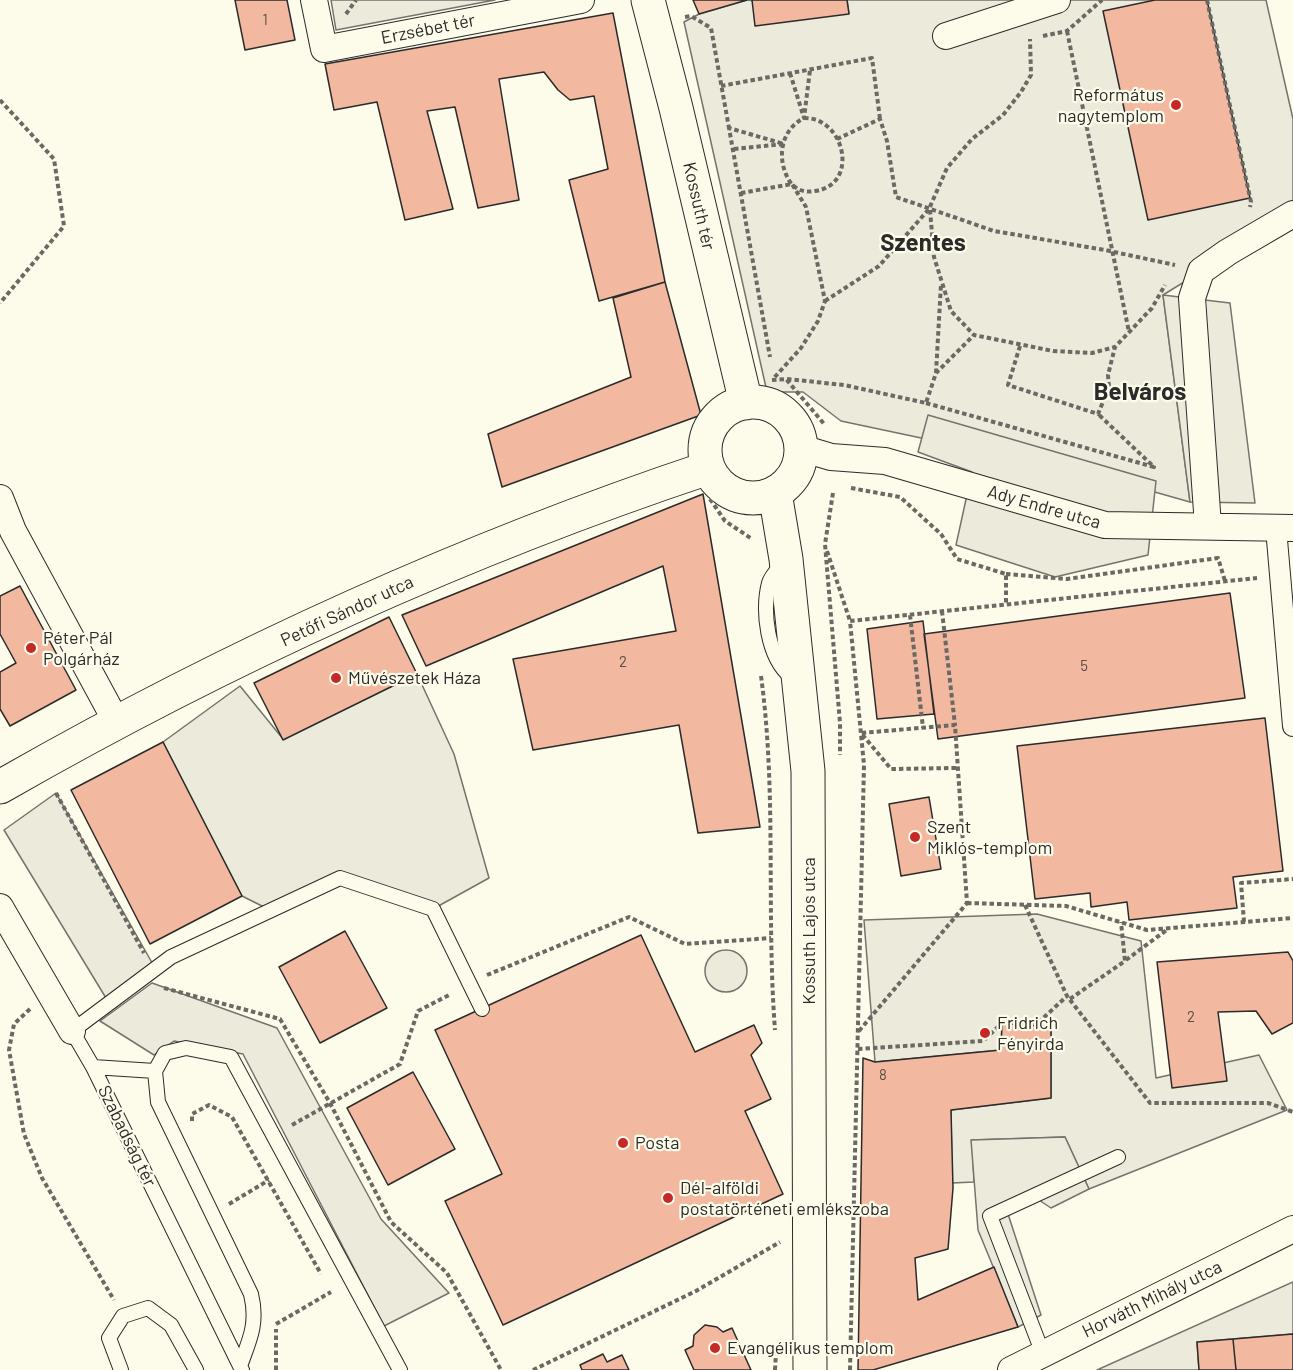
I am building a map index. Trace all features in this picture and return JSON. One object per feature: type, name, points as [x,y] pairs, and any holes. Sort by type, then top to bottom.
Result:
[{"type":"street","name":"Erzsébet tér","points":[[315,0],[324,50],[582,0]]},
{"type":"street","points":[[946,36],[1057,0]]},
{"type":"street","name":"Kossuth tér","points":[[649,5],[676,108],[744,397]]},
{"type":"street","points":[[1208,526],[1192,298],[1201,271],[1228,252],[1293,214]]},
{"type":"street","points":[[744,397],[783,413],[798,435],[801,448],[800,462],[786,486],[775,494],[759,498],[744,498],[729,492],[702,470],[712,426],[721,415],[744,397]]},
{"type":"street","name":"Ady Endre utca","points":[[801,448],[831,457],[885,462],[1105,525],[1284,528]]},
{"type":"street","name":"Petőfi Sándor utca","points":[[0,788],[116,721],[390,588],[702,470]]},
{"type":"street","name":"Kossuth Lajos utca","points":[[775,494],[772,552],[799,684],[808,771],[810,1370]]},
{"type":"street","points":[[0,498],[13,531],[116,721]]},
{"type":"street","points":[[1284,528],[1278,576],[1293,726]]},
{"type":"street","name":"Szabadság tér","points":[[0,908],[72,1030]]},
{"type":"street","name":"Horváth Mihály utca","points":[[1011,1370],[1293,1229]]},
{"type":"lane","points":[[72,1030],[171,957],[340,878],[433,909],[482,1009]]},
{"type":"lane","name":"Szabadság tér","points":[[72,1030],[93,1067],[241,1368]]},
{"type":"lane","points":[[241,1368],[256,1314],[251,1294],[158,1102],[155,1071],[165,1053],[186,1048],[231,1057],[400,1370]]},
{"type":"lane","points":[[93,1067],[155,1071]]},
{"type":"lane","points":[[1043,1354],[990,1216],[1118,1157]]},
{"type":"lane","points":[[121,1370],[109,1338],[123,1316],[148,1308],[171,1324],[196,1370]]},
{"type":"path","points":[[825,301],[879,266],[929,209],[946,168],[972,139],[1003,115],[1021,92],[1031,75],[1029,39],[1067,31],[1102,0]]},
{"type":"path","points":[[1207,0],[1251,202],[1247,212]]},
{"type":"path","points":[[1067,31],[1115,252],[1129,332]]},
{"type":"path","points":[[773,379],[721,86],[872,58],[880,119],[887,141],[896,197],[994,231],[1115,252],[1201,271]]},
{"type":"path","points":[[772,552],[724,521],[700,484],[702,470],[691,458],[694,438],[706,420],[734,394],[744,397],[773,379],[801,348],[818,321],[825,301],[806,207],[784,170],[781,155],[790,129],[804,118],[810,70]]},
{"type":"path","points":[[790,73],[804,118]]},
{"type":"path","points":[[0,100],[54,159],[64,226],[0,303]]},
{"type":"path","points":[[741,193],[792,184],[808,192],[831,188],[842,169],[837,139],[824,121],[804,118]]},
{"type":"path","points":[[837,139],[880,119]]},
{"type":"path","points":[[729,128],[784,144]]},
{"type":"path","points":[[734,149],[784,144]]},
{"type":"path","points":[[929,209],[934,257],[951,310],[974,334],[1020,346],[1053,351],[1092,352],[1115,347]]},
{"type":"path","points":[[1098,414],[1108,387],[1108,375],[1115,347],[1152,308],[1170,277],[1201,271]]},
{"type":"path","points":[[926,403],[936,373],[942,281]]},
{"type":"path","points":[[936,373],[974,334]]},
{"type":"path","points":[[773,379],[844,385],[926,403],[1154,467],[1098,414],[1008,385],[1020,346]]},
{"type":"path","points":[[786,379],[825,425]]},
{"type":"path","points":[[842,486],[900,497],[941,534],[957,559],[1006,574],[1066,579],[1218,558],[1225,581]]},
{"type":"path","points":[[833,493],[825,544],[850,621],[864,765],[850,1370]]},
{"type":"path","points":[[1006,574],[1006,605]]},
{"type":"path","points":[[850,621],[1278,576]]},
{"type":"path","points":[[858,1032],[967,903],[956,768],[955,725],[942,611]]},
{"type":"path","points":[[910,615],[923,728]]},
{"type":"path","points":[[760,667],[769,736],[769,863],[776,1035]]},
{"type":"path","points":[[861,733],[955,725]]},
{"type":"path","points":[[861,733],[891,769],[956,768]]},
{"type":"path","points":[[1244,922],[1241,883],[1293,879]]},
{"type":"path","points":[[967,903],[1066,906],[1148,930],[1293,918]]},
{"type":"path","points":[[1024,905],[1068,997],[1150,1103],[1268,1102],[1293,1112]]},
{"type":"path","points":[[1122,922],[1125,961]]},
{"type":"path","points":[[858,1049],[983,1041],[1002,1023],[1039,1022],[1068,997],[1125,961],[1170,928]]},
{"type":"path","points":[[50,992],[14,1024],[9,1050],[24,1134],[42,1178],[123,1316]]},
{"type":"path","points":[[330,1103],[391,1222],[447,1273],[501,1370]]},
{"type":"path","points":[[228,1205],[269,1180]]},
{"type":"path","points":[[533,1370],[696,1291],[783,1240],[783,1251]]},
{"type":"path","points":[[276,1324],[331,1292]]},
{"type":"path","points":[[775,1370],[777,1346]]},
{"type":"shaded area","points":[[331,0],[495,0],[336,30]]},
{"type":"shaded area","points":[[747,0],[849,13],[847,0],[1266,0],[1293,119],[1293,215],[1163,295],[1190,502],[1091,474],[841,421],[803,392],[767,392],[684,22],[699,14]]},
{"type":"shaded area","points":[[1163,295],[1230,303],[1255,503],[1190,502]]},
{"type":"shaded area","points":[[928,415],[1156,481],[1148,555],[1055,577],[956,545],[972,472],[918,452]]},
{"type":"shaded area","points":[[417,674],[454,754],[489,878],[433,909],[340,878],[270,910],[242,896],[163,742],[240,686],[283,739]]},
{"type":"shaded area","points":[[56,793],[155,968],[109,1003],[4,830]]},
{"type":"shaded area","points":[[1037,914],[1141,941],[1156,1078],[1259,1055],[1287,1110],[1089,1189],[1065,1137],[972,1140],[974,1182],[952,1183],[951,1110],[1051,1098],[1051,1027],[1002,1023],[1001,1050],[875,1062],[864,920]]},
{"type":"shaded area","points":[[726,950],[734,951],[741,956],[746,963],[746,979],[741,986],[734,991],[726,992],[718,991],[711,986],[706,979],[705,971],[706,963],[711,956],[718,951]]},
{"type":"shaded area","points":[[152,983],[277,1028],[381,1219],[449,1293],[384,1326],[243,1054],[174,1041],[154,1055],[100,1021]]},
{"type":"shaded area","points":[[1065,1137],[1089,1189],[1051,1208],[1039,1200],[1008,1214],[1041,1315],[1018,1327],[978,1230],[971,1140]]},
{"type":"shaded area","points":[[1293,1282],[1293,1334],[1197,1342],[1199,1370],[1097,1370]]},
{"type":"building","points":[[235,0],[287,0],[295,40],[245,50]]},
{"type":"building","points":[[693,0],[747,0],[699,14]]},
{"type":"building","points":[[752,0],[847,0],[849,14],[755,26]]},
{"type":"building","name":"Református nagytemplom","points":[[1155,0],[1207,0],[1250,198],[1148,220],[1103,11]]},
{"type":"building","points":[[613,13],[665,282],[599,301],[569,180],[608,169],[594,96],[570,100],[558,90],[544,72],[499,79],[519,200],[478,208],[455,107],[427,111],[453,209],[405,220],[377,102],[334,110],[325,64]]},
{"type":"building","points":[[665,282],[701,415],[502,487],[488,434],[631,377],[613,298]]},
{"type":"building","points":[[703,494],[760,827],[698,833],[679,725],[533,750],[513,659],[676,631],[663,566],[426,666],[402,615]]},
{"type":"building","name":"Péter Pál Polgárház","points":[[20,586],[76,690],[10,726],[0,709],[0,672],[16,663],[0,634],[0,596]]},
{"type":"building","points":[[1230,593],[1245,698],[938,739],[924,634]]},
{"type":"building","name":"Művészetek Háza","points":[[389,617],[417,674],[283,740],[254,683]]},
{"type":"building","points":[[923,621],[934,714],[877,719],[867,629]]},
{"type":"building","points":[[1265,718],[1283,871],[1233,877],[1237,908],[1129,920],[1127,902],[1091,907],[1090,893],[1035,899],[1017,746]]},
{"type":"building","points":[[163,742],[242,896],[150,944],[71,790]]},
{"type":"building","name":"Szent Miklós-templom","points":[[929,797],[941,869],[901,876],[889,804]]},
{"type":"building","points":[[345,931],[387,1008],[320,1043],[279,967]]},
{"type":"building","name":"Posta","points":[[641,935],[695,1052],[754,1025],[762,1043],[751,1055],[771,1099],[745,1111],[783,1194],[503,1325],[445,1201],[502,1174],[435,1030]]},
{"type":"building","points":[[1288,952],[1293,961],[1293,1023],[1272,1034],[1256,1011],[1218,1012],[1227,1081],[1172,1088],[1157,962]]},
{"type":"building","points":[[1002,1023],[1051,1027],[1051,1098],[951,1110],[953,1188],[948,1249],[915,1258],[918,1300],[994,1267],[1018,1327],[873,1370],[858,1370],[863,1058],[875,1062],[1001,1050]]},
{"type":"building","points":[[413,1072],[455,1149],[388,1185],[347,1108]]},
{"type":"building","name":"Evangélikus templom","points":[[705,1325],[717,1327],[723,1332],[732,1328],[751,1370],[694,1370],[685,1350],[693,1346],[694,1335]]},
{"type":"building","points":[[1293,1334],[1293,1370],[1236,1370],[1233,1339]]},
{"type":"building","points":[[1233,1339],[1236,1370],[1199,1370],[1197,1342]]},
{"type":"building","points":[[603,1354],[607,1362],[622,1355],[629,1370],[582,1370],[580,1365]]},
{"type":"place","name":"Református nagytemplom","points":[[1176,105]]},
{"type":"place","name":"Péter Pál Polgárház","points":[[31,648]]},
{"type":"place","name":"Művészetek Háza","points":[[336,678]]},
{"type":"place","name":"Szent Miklós-templom","points":[[915,837]]},
{"type":"place","name":"Fridrich Fényirda","points":[[985,1033]]},
{"type":"place","name":"Posta","points":[[623,1143]]},
{"type":"place","name":"Dél-alföldi postatörténeti emlékszoba","points":[[668,1198]]},
{"type":"place","name":"Evangélikus templom","points":[[715,1348]]},
{"type":"district","name":"Szentes","points":[[923,243]]},
{"type":"district","name":"Belváros","points":[[1140,392]]}]
